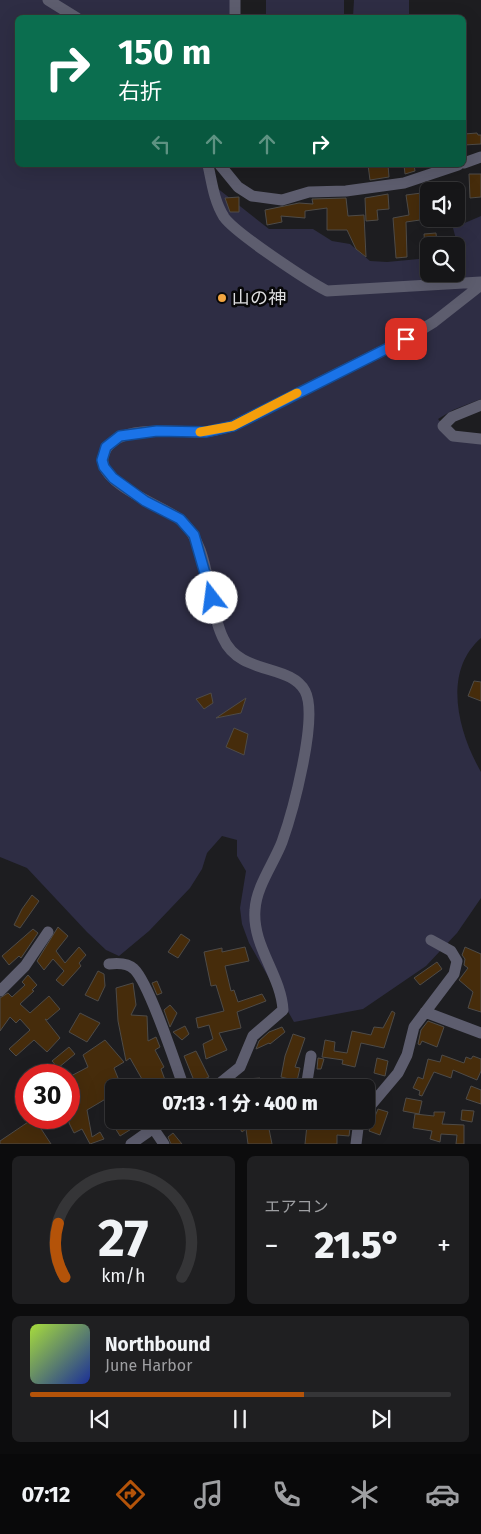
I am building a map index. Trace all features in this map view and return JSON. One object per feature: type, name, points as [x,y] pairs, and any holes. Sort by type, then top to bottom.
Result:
[{"type":"street","points":[[48,0],[72,15]]},
{"type":"street","points":[[234,15],[235,0]]},
{"type":"street","points":[[466,162],[481,158]]},
{"type":"street","points":[[208,167],[216,202],[225,218],[261,247],[314,284],[328,291],[481,284]]},
{"type":"street","points":[[222,167],[238,186],[252,196],[282,200],[309,192],[346,191],[396,184],[451,167]]},
{"type":"street","points":[[225,1079],[240,1067],[253,1036],[283,1010],[282,998],[263,955],[256,929],[254,909],[282,840],[305,751],[309,706],[305,692],[296,681],[247,664],[231,649],[223,638],[201,553],[194,535],[180,519],[145,501],[113,478],[104,467],[102,460],[106,447],[120,436],[157,431],[206,432],[233,426],[406,339],[434,322],[481,284]]},
{"type":"street","points":[[481,405],[452,417],[443,426],[453,436],[481,440]]},
{"type":"street","points":[[0,991],[25,966],[48,932]]},
{"type":"street","points":[[375,1100],[398,1073],[407,1055],[414,1027],[454,974],[457,961],[451,951],[431,940]]},
{"type":"street","points":[[109,964],[120,962],[134,969],[144,987],[180,1079]]},
{"type":"street","points":[[425,1012],[481,1033]]},
{"type":"street","points":[[307,1079],[311,1056]]},
{"type":"street","points":[[131,1144],[152,1129]]},
{"type":"street","points":[[154,1129],[164,1144]]},
{"type":"street","points":[[356,1144],[358,1129]]},
{"type":"shaded area","points":[[0,0],[235,0],[235,15],[15,15],[15,167],[208,167],[212,184],[269,229],[313,229],[332,241],[350,244],[370,261],[387,262],[420,259],[420,282],[465,282],[465,237],[455,237],[453,228],[465,227],[465,223],[481,216],[481,399],[453,410],[438,419],[453,436],[481,439],[481,638],[469,652],[461,668],[458,685],[458,703],[466,739],[481,772],[481,898],[457,933],[426,966],[363,1009],[294,1022],[249,943],[242,924],[240,908],[246,871],[237,856],[237,840],[222,836],[207,853],[202,869],[190,888],[149,931],[119,956],[106,950],[87,932],[27,868],[0,857]]},
{"type":"shaded area","points":[[266,0],[344,0],[344,15],[266,15]]},
{"type":"shaded area","points":[[354,0],[409,0],[409,15],[353,15]]},
{"type":"building","points":[[477,133],[481,135],[481,144],[466,145],[466,134]]},
{"type":"building","points":[[368,167],[388,167],[389,177],[370,180]]},
{"type":"building","points":[[404,167],[414,167],[415,171],[405,174]]},
{"type":"building","points":[[469,174],[481,174],[481,197],[470,198]]},
{"type":"building","points":[[420,193],[420,220],[406,222],[407,257],[396,258],[393,218],[409,215],[406,195]]},
{"type":"building","points":[[388,194],[389,209],[377,210],[378,220],[366,221],[365,198]]},
{"type":"building","points":[[239,197],[239,212],[230,212],[225,198]]},
{"type":"building","points":[[346,198],[348,216],[364,215],[366,257],[356,249],[347,230],[327,230],[327,208],[305,211],[305,218],[281,216],[282,222],[267,225],[265,210],[299,203],[313,204],[312,199]]},
{"type":"building","points":[[436,233],[436,237],[424,237],[424,234]]},
{"type":"building","points":[[474,681],[481,682],[481,701],[468,696]]},
{"type":"building","points":[[211,693],[213,703],[204,709],[196,699]]},
{"type":"building","points":[[246,698],[241,713],[216,718]]},
{"type":"building","points":[[234,728],[248,734],[244,755],[226,747]]},
{"type":"building","points":[[32,895],[39,901],[20,928],[14,925]]},
{"type":"building","points":[[58,927],[68,936],[56,951],[65,963],[79,947],[86,955],[79,963],[81,966],[63,986],[56,980],[64,971],[53,959],[44,970],[37,961]]},
{"type":"building","points":[[33,929],[38,933],[21,958],[19,956],[9,965],[2,956]]},
{"type":"building","points":[[181,934],[190,940],[178,958],[168,952]]},
{"type":"building","points":[[245,947],[249,961],[225,966],[231,991],[234,990],[238,1002],[262,994],[266,1001],[237,1012],[241,1028],[219,1033],[227,1050],[206,1059],[203,1044],[213,1039],[209,1025],[198,1028],[196,1018],[224,1011],[216,985],[211,986],[204,952],[222,948],[222,952]]},
{"type":"building","points":[[465,947],[481,954],[481,1012],[468,1008],[473,992],[459,980],[468,968],[464,965],[465,959],[462,955]]},
{"type":"building","points":[[437,962],[442,969],[420,985],[414,978]]},
{"type":"building","points":[[98,971],[104,974],[105,986],[98,1001],[85,995]]},
{"type":"building","points":[[28,975],[37,985],[32,990],[34,991],[20,1004],[30,1013],[49,996],[60,1009],[47,1020],[45,1019],[60,1038],[47,1052],[34,1040],[16,1056],[9,1049],[30,1030],[20,1019],[16,1023],[10,1017],[0,1031],[0,998],[8,993],[12,997],[25,985],[22,982]]},
{"type":"building","points":[[157,981],[162,993],[157,995],[152,983]]},
{"type":"building","points":[[133,983],[136,1005],[131,1015],[147,1016],[148,1041],[156,1037],[160,1047],[155,1050],[164,1067],[161,1069],[165,1079],[142,1079],[130,1058],[126,1061],[118,1021],[116,988]]},
{"type":"building","points":[[170,1005],[177,1013],[170,1027],[164,1010]]},
{"type":"building","points":[[392,1011],[395,1013],[384,1048],[361,1043],[355,1067],[342,1064],[343,1060],[322,1057],[325,1040],[335,1042],[334,1051],[347,1053],[352,1031],[371,1035],[374,1027],[383,1028]]},
{"type":"building","points":[[80,1013],[100,1023],[87,1042],[69,1032]]},
{"type":"building","points":[[428,1021],[444,1027],[437,1047],[422,1041],[420,1045],[418,1044],[421,1030]]},
{"type":"building","points":[[185,1026],[189,1034],[182,1040],[173,1032]]},
{"type":"building","points":[[282,1027],[285,1032],[270,1044],[256,1049],[259,1041],[269,1032]]},
{"type":"building","points":[[293,1034],[305,1038],[295,1067],[300,1068],[297,1079],[281,1077],[285,1056]]},
{"type":"building","points":[[105,1040],[124,1062],[114,1068],[118,1079],[105,1079],[105,1099],[87,1110],[92,1137],[100,1132],[104,1139],[90,1144],[82,1129],[74,1133],[72,1129],[80,1129],[80,1071],[88,1067],[83,1055]]},
{"type":"building","points":[[69,1047],[75,1054],[63,1064],[55,1064],[52,1061]]},
{"type":"building","points":[[196,1051],[209,1077],[193,1079],[184,1056]]},
{"type":"building","points":[[442,1055],[464,1063],[466,1057],[471,1059],[473,1056],[481,1059],[481,1071],[477,1080],[453,1070],[451,1078],[434,1072],[422,1096],[419,1095],[420,1091],[413,1088],[418,1077],[423,1079],[428,1059],[440,1062]]},
{"type":"building","points":[[318,1058],[324,1059],[321,1069],[317,1069]]},
{"type":"building","points":[[377,1058],[388,1061],[385,1076],[374,1073]]},
{"type":"building","points":[[471,1086],[481,1090],[481,1104],[466,1099]]},
{"type":"building","points":[[406,1098],[422,1101],[419,1114],[403,1111]]},
{"type":"building","points":[[378,1109],[388,1112],[380,1135],[369,1131],[370,1129],[375,1129],[375,1116]]},
{"type":"building","points":[[462,1110],[474,1111],[472,1122],[461,1120]]},
{"type":"building","points":[[434,1112],[445,1112],[442,1124],[464,1125],[464,1144],[456,1144],[457,1135],[441,1134],[440,1142],[430,1139],[432,1131],[413,1128],[415,1114],[434,1116]]},
{"type":"building","points":[[18,1129],[41,1129],[51,1144],[0,1144],[0,1141]]},
{"type":"building","points":[[116,1129],[131,1129],[120,1136]]},
{"type":"building","points":[[246,1129],[269,1129],[272,1144],[248,1144]]},
{"type":"building","points":[[307,1129],[350,1129],[349,1136],[337,1135],[337,1144],[305,1144]]},
{"type":"building","points":[[173,1133],[182,1144],[171,1144],[168,1137]]},
{"type":"slow traffic","points":[[200,432],[233,426],[297,393]]},
{"type":"place","name":"山の神","points":[[222,298]]},
{"type":"route","points":[[212,598],[201,553],[194,535],[180,519],[145,501],[113,478],[104,467],[102,460],[106,447],[120,436],[157,431],[206,432],[233,426],[406,339]]}]
